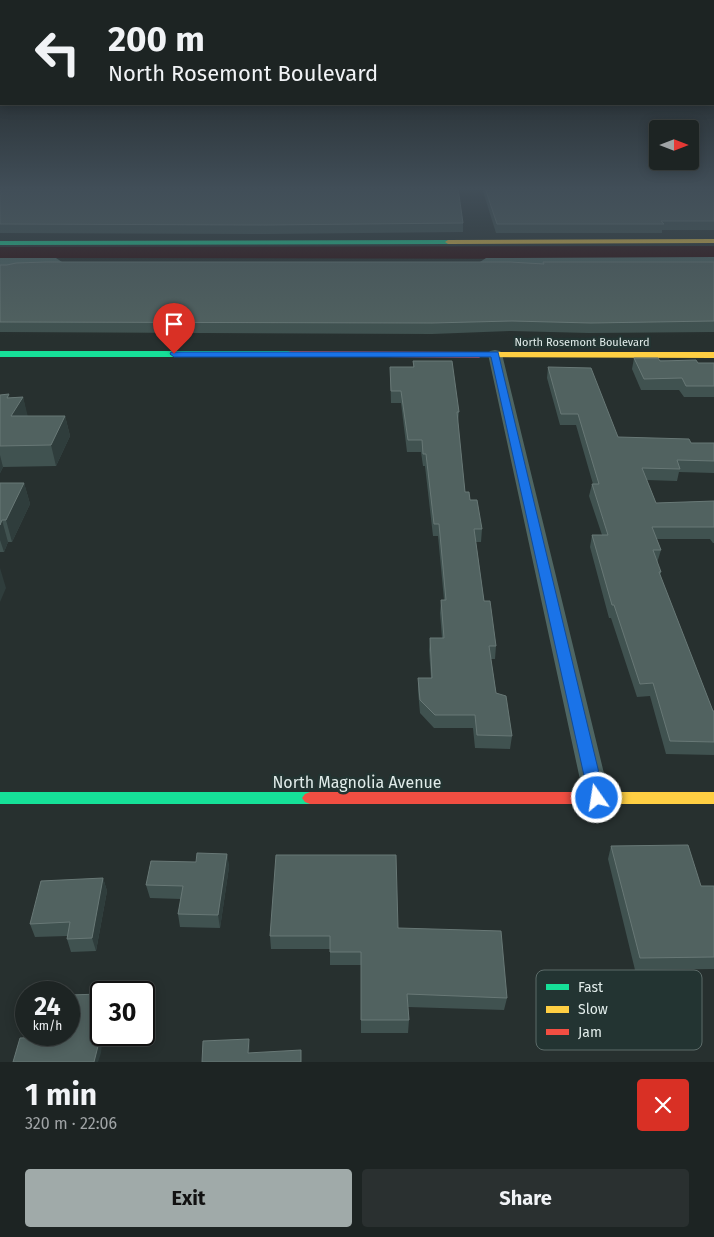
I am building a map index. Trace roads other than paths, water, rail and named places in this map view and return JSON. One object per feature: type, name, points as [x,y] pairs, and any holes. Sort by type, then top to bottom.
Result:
[{"type":"street","points":[[0,243],[714,241]]},
{"type":"street","points":[[0,262],[69,262]]},
{"type":"street","points":[[476,262],[714,262]]},
{"type":"street","name":"North Rosemont Boulevard","points":[[0,354],[714,354]]},
{"type":"street","points":[[495,354],[597,798]]},
{"type":"street","name":"North Magnolia Avenue","points":[[0,798],[714,798]]}]
